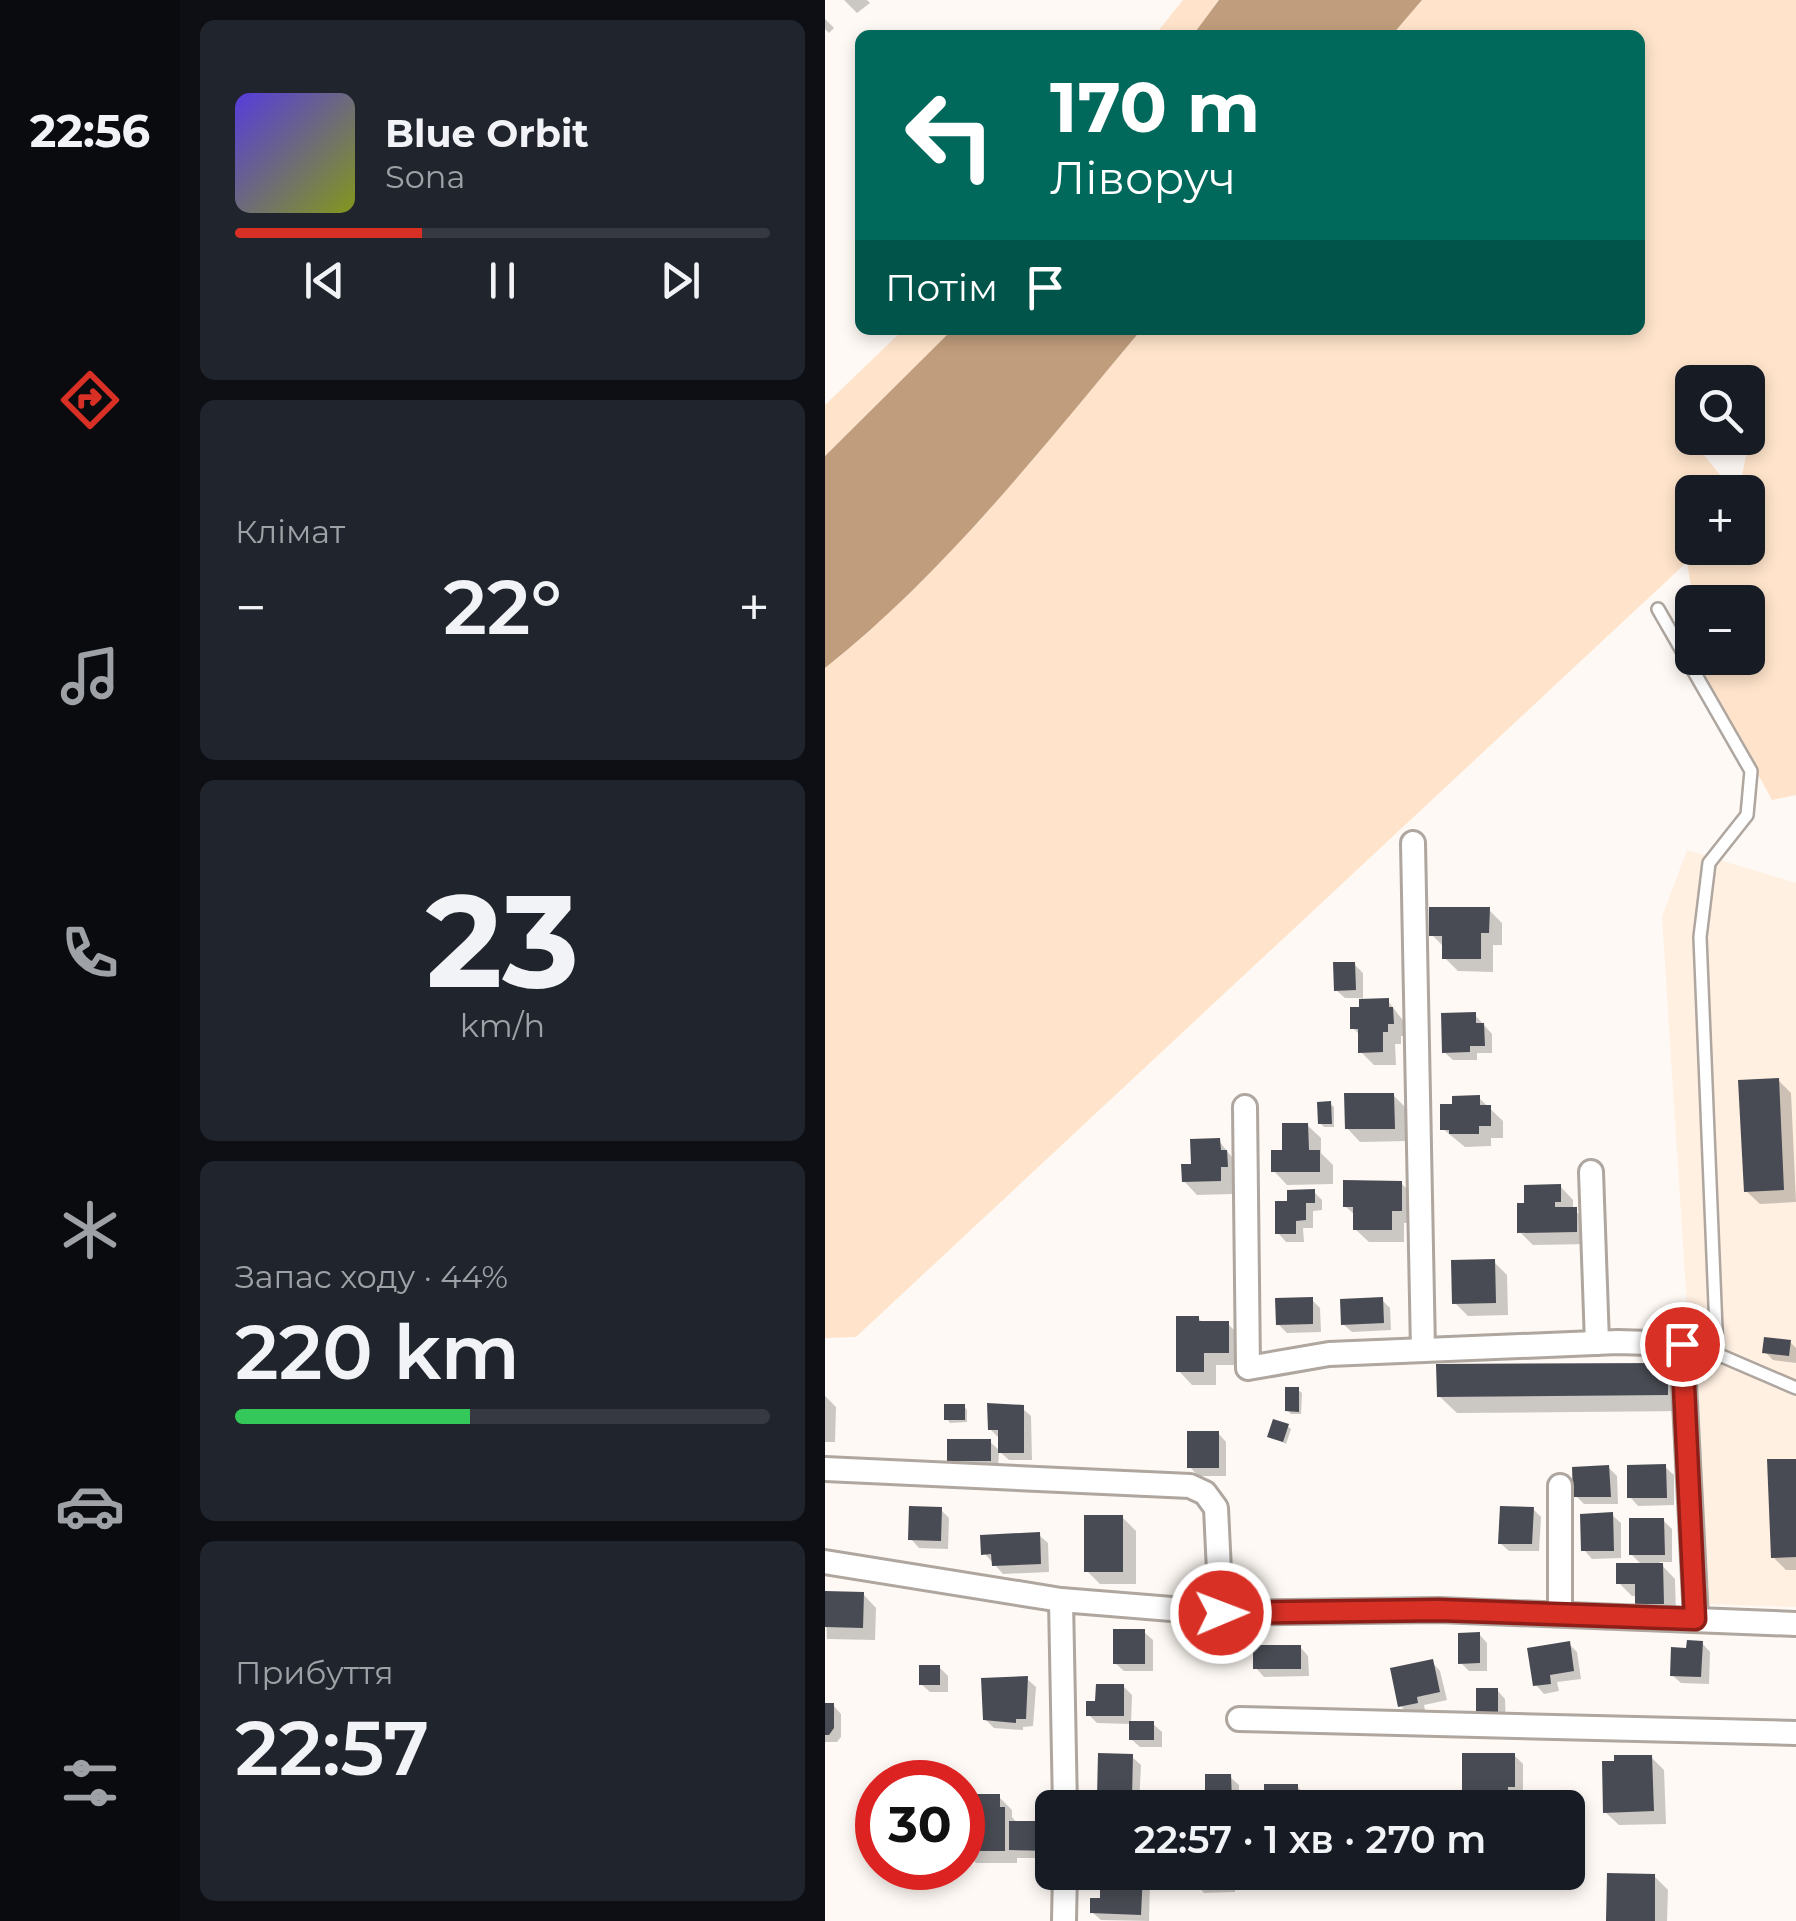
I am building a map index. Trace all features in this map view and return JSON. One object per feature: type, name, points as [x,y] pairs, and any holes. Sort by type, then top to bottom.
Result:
[{"type":"street","points":[[1413,843],[1423,1350]]},
{"type":"street","points":[[1245,1106],[1247,1368],[1329,1354],[1597,1343],[1682,1344],[1695,1619]]},
{"type":"street","points":[[1591,1172],[1597,1343]]},
{"type":"street","points":[[825,1470],[1190,1486],[1205,1493],[1216,1508],[1221,1613]]},
{"type":"street","points":[[1560,1486],[1560,1614]]},
{"type":"street","points":[[825,1562],[1061,1600],[1221,1613],[1439,1610],[1796,1624]]},
{"type":"street","points":[[1061,1600],[1065,1790]]},
{"type":"street","points":[[1239,1718],[1796,1733]]},
{"type":"street","points":[[1064,1921],[1065,1890]]},
{"type":"lane","points":[[1658,609],[1751,771],[1747,815],[1709,863],[1700,937],[1717,1354]]},
{"type":"lane","points":[[1682,1344],[1717,1354],[1796,1388]]},
{"type":"shaded area","points":[[1183,0],[1219,0],[1197,30],[1159,30]]},
{"type":"shaded area","points":[[1219,0],[1422,0],[1396,30],[1197,30]]},
{"type":"shaded area","points":[[1422,0],[1796,0],[1796,795],[1772,800],[1704,675],[1765,675],[1765,585],[1691,585],[1688,565],[1765,565],[1765,475],[1742,475],[1746,455],[1765,455],[1765,365],[1675,365],[1675,455],[1704,455],[1720,475],[1675,475],[1675,565],[1684,565],[856,1337],[825,1338],[825,668],[952,550],[1137,335],[1645,335],[1645,30],[1396,30]]},
{"type":"shaded area","points":[[898,335],[947,335],[825,456],[825,405]]},
{"type":"shaded area","points":[[947,335],[1137,335],[952,550],[825,668],[825,456]]},
{"type":"shaded area","points":[[1687,850],[1796,883],[1796,1607],[1706,1604],[1662,917]]},
{"type":"building","points":[[1429,907],[1490,907],[1489,933],[1481,933],[1481,959],[1442,959],[1442,936],[1429,936]]},
{"type":"building","points":[[1333,962],[1355,962],[1356,990],[1334,991]]},
{"type":"building","points":[[1389,998],[1394,1024],[1388,1024],[1388,1032],[1383,1032],[1383,1052],[1358,1053],[1358,1029],[1350,1029],[1350,1007],[1359,1007],[1359,999]]},
{"type":"building","points":[[1476,1012],[1476,1023],[1484,1023],[1485,1046],[1470,1046],[1470,1052],[1442,1053],[1441,1013]]},
{"type":"building","points":[[1779,1078],[1784,1190],[1744,1192],[1738,1080]]},
{"type":"building","points":[[1344,1093],[1394,1093],[1395,1129],[1345,1129]]},
{"type":"building","points":[[1480,1095],[1480,1105],[1491,1105],[1491,1126],[1479,1126],[1479,1134],[1449,1134],[1449,1130],[1440,1130],[1440,1104],[1452,1104],[1452,1096]]},
{"type":"building","points":[[1331,1101],[1332,1124],[1318,1124],[1317,1102]]},
{"type":"building","points":[[1282,1123],[1308,1123],[1309,1150],[1320,1150],[1320,1172],[1271,1172],[1271,1150],[1282,1150]]},
{"type":"building","points":[[1220,1138],[1221,1150],[1227,1150],[1228,1167],[1221,1167],[1221,1181],[1182,1182],[1181,1164],[1191,1164],[1190,1139]]},
{"type":"building","points":[[1343,1180],[1402,1181],[1402,1211],[1392,1211],[1392,1230],[1353,1230],[1353,1207],[1343,1207]]},
{"type":"building","points":[[1561,1184],[1561,1202],[1555,1202],[1555,1207],[1577,1207],[1577,1232],[1517,1233],[1517,1203],[1524,1203],[1524,1185]]},
{"type":"building","points":[[1315,1189],[1315,1203],[1306,1203],[1306,1220],[1296,1221],[1296,1234],[1275,1234],[1275,1201],[1287,1201],[1287,1190]]},
{"type":"building","points":[[1495,1259],[1496,1303],[1452,1304],[1451,1260]]},
{"type":"building","points":[[1313,1297],[1313,1324],[1276,1325],[1275,1298]]},
{"type":"building","points":[[1383,1297],[1384,1323],[1341,1325],[1340,1299]]},
{"type":"building","points":[[1176,1316],[1229,1321],[1229,1353],[1204,1353],[1204,1372],[1176,1372]]},
{"type":"building","points":[[1764,1337],[1791,1340],[1789,1356],[1762,1353]]},
{"type":"building","points":[[1668,1363],[1668,1395],[1437,1397],[1436,1364]]},
{"type":"building","points":[[1285,1387],[1299,1387],[1299,1412],[1285,1411]]},
{"type":"building","points":[[987,1403],[1024,1405],[1024,1453],[998,1453],[998,1430],[988,1430]]},
{"type":"building","points":[[944,1404],[965,1404],[965,1420],[944,1420]]},
{"type":"building","points":[[1273,1419],[1289,1424],[1283,1442],[1267,1437]]},
{"type":"building","points":[[1187,1431],[1219,1431],[1219,1468],[1187,1468]]},
{"type":"building","points":[[947,1439],[991,1439],[991,1461],[947,1461]]},
{"type":"building","points":[[1767,1459],[1796,1459],[1796,1557],[1771,1558]]},
{"type":"building","points":[[1666,1464],[1667,1498],[1627,1498],[1627,1465]]},
{"type":"building","points":[[1609,1465],[1611,1497],[1573,1497],[1572,1467]]},
{"type":"building","points":[[909,1506],[942,1507],[941,1541],[908,1540]]},
{"type":"building","points":[[1500,1506],[1534,1507],[1532,1544],[1498,1544]]},
{"type":"building","points":[[1613,1512],[1614,1551],[1581,1551],[1580,1514]]},
{"type":"building","points":[[1084,1515],[1123,1515],[1123,1572],[1084,1572]]},
{"type":"building","points":[[1629,1518],[1664,1518],[1665,1555],[1629,1555]]},
{"type":"building","points":[[1040,1532],[1041,1564],[992,1566],[991,1554],[981,1555],[980,1535]]},
{"type":"building","points":[[1616,1563],[1663,1563],[1664,1604],[1635,1604],[1635,1584],[1616,1584]]},
{"type":"building","points":[[825,1591],[864,1592],[863,1628],[825,1627]]},
{"type":"building","points":[[1113,1629],[1145,1629],[1145,1664],[1113,1664]]},
{"type":"building","points":[[1480,1632],[1480,1663],[1458,1664],[1458,1633]]},
{"type":"building","points":[[1687,1640],[1703,1641],[1701,1677],[1670,1676],[1671,1647],[1686,1648]]},
{"type":"building","points":[[1570,1641],[1574,1671],[1550,1675],[1551,1684],[1533,1686],[1527,1648]]},
{"type":"building","points":[[1253,1645],[1301,1645],[1301,1669],[1253,1669]]},
{"type":"building","points":[[1433,1659],[1440,1692],[1417,1697],[1418,1703],[1398,1707],[1390,1668]]},
{"type":"building","points":[[919,1665],[940,1665],[940,1685],[919,1685]]},
{"type":"building","points":[[1028,1676],[1026,1719],[1016,1719],[1016,1723],[983,1720],[981,1678]]},
{"type":"building","points":[[1096,1684],[1124,1684],[1124,1716],[1086,1716],[1086,1701],[1095,1701]]},
{"type":"building","points":[[1476,1688],[1498,1688],[1498,1720],[1476,1719]]},
{"type":"building","points":[[825,1703],[834,1703],[834,1728],[829,1735],[825,1735]]},
{"type":"building","points":[[1129,1721],[1154,1721],[1154,1740],[1129,1740]]},
{"type":"building","points":[[1098,1753],[1133,1754],[1132,1790],[1097,1790]]},
{"type":"building","points":[[1462,1753],[1515,1753],[1515,1787],[1462,1790]]},
{"type":"building","points":[[1614,1755],[1652,1755],[1654,1811],[1603,1813],[1602,1761],[1614,1761]]},
{"type":"building","points":[[1205,1774],[1231,1774],[1232,1790],[1205,1790]]},
{"type":"building","points":[[1264,1784],[1298,1784],[1298,1790],[1264,1790]]},
{"type":"building","points":[[985,1794],[1000,1794],[1000,1807],[1005,1807],[1005,1851],[985,1851]]},
{"type":"building","points":[[1009,1821],[1035,1821],[1035,1851],[1009,1850]]},
{"type":"building","points":[[1607,1873],[1655,1874],[1655,1921],[1606,1921]]},
{"type":"building","points":[[1100,1890],[1142,1890],[1141,1915],[1090,1913],[1090,1898],[1100,1898]]},
{"type":"route","points":[[1221,1613],[1439,1610],[1695,1619],[1682,1344]]}]
